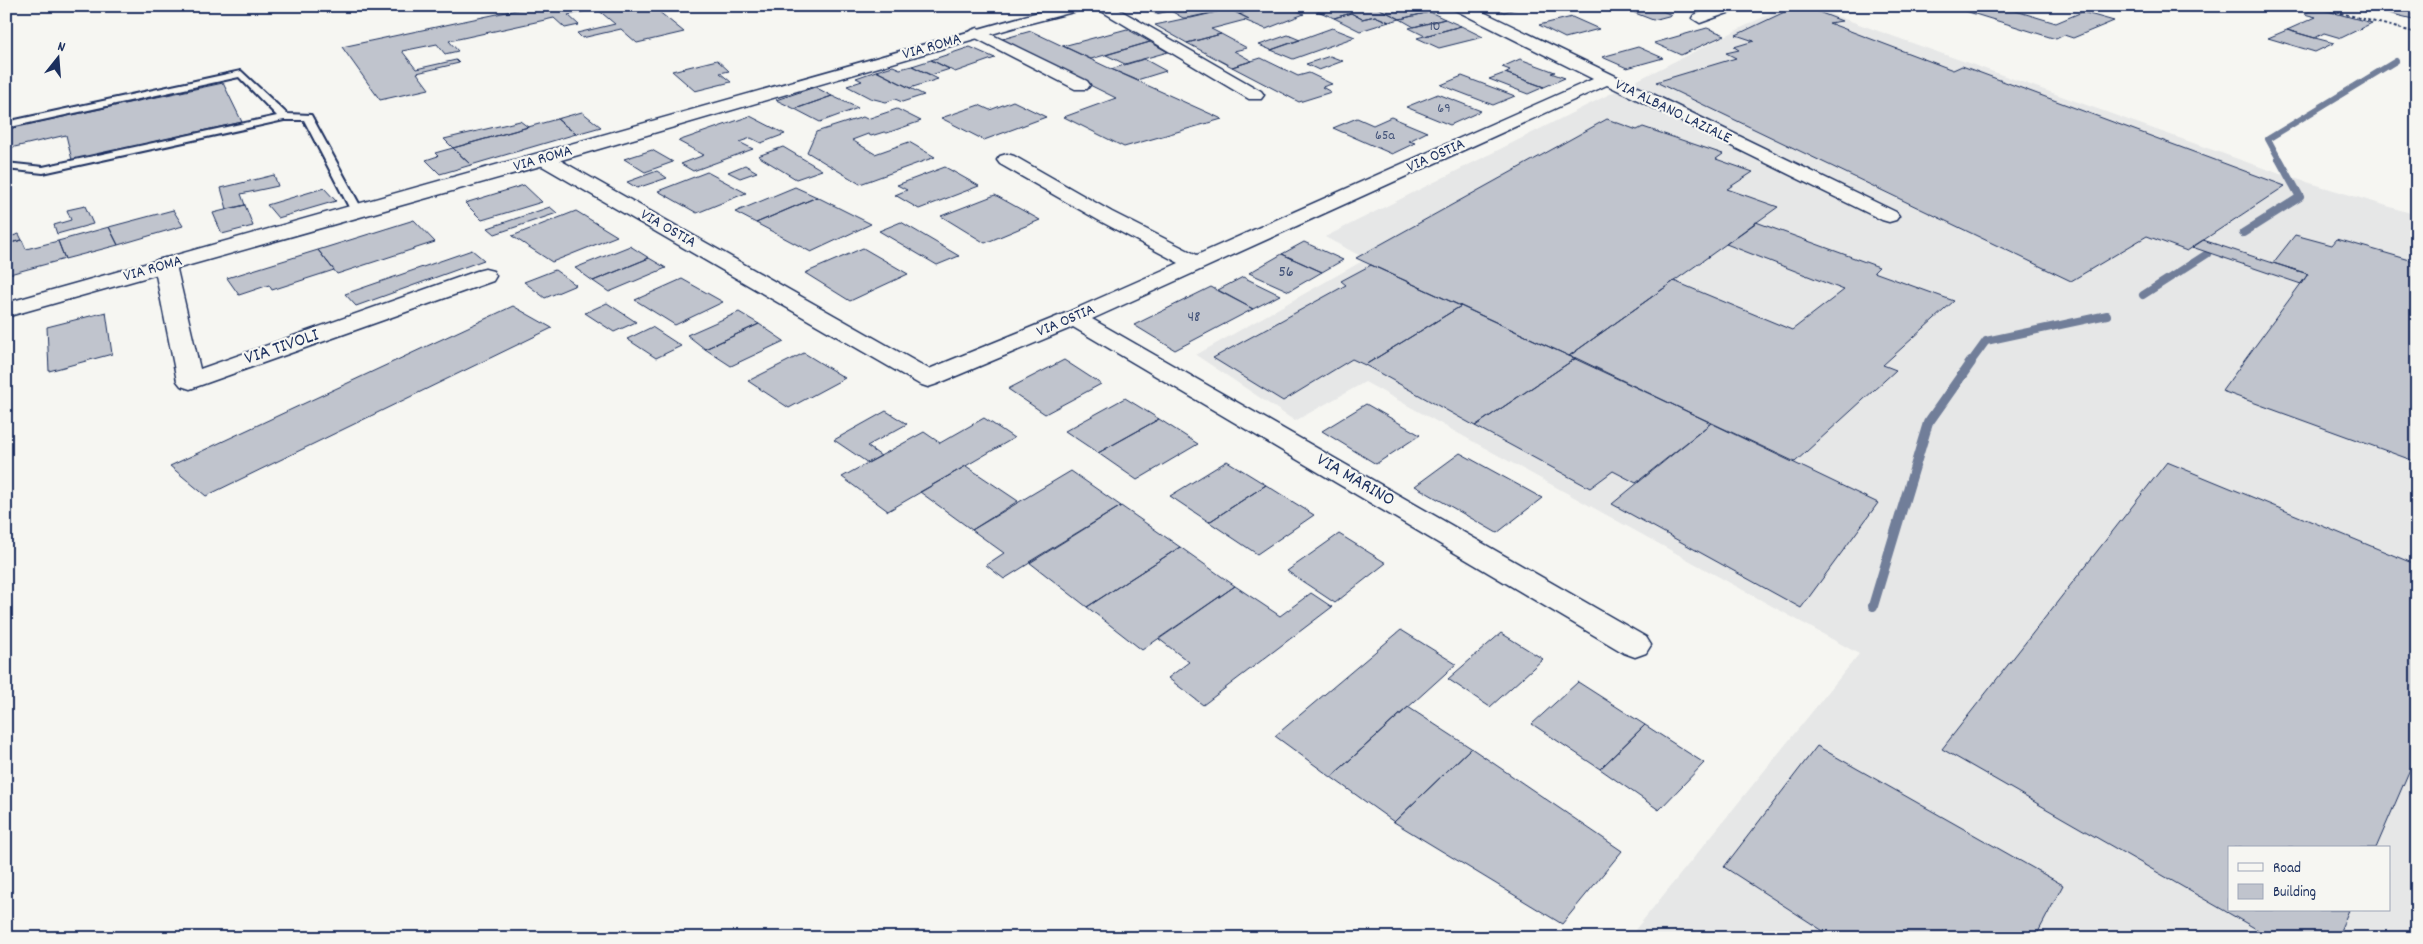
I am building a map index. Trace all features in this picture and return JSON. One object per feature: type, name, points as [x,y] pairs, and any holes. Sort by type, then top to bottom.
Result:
[{"type":"street","name":"VIA ROMA","points":[[6,310],[978,33],[1080,6]]},
{"type":"street","points":[[1101,6],[1256,95]]},
{"type":"street","name":"VIA ALBANO LAZIALE","points":[[1458,6],[1889,216]]},
{"type":"street","points":[[1700,18],[1734,6]]},
{"type":"street","points":[[978,33],[1081,85]]},
{"type":"street","name":"VIA OSTIA","points":[[544,158],[928,379],[1074,318],[1607,79]]},
{"type":"street","points":[[1007,160],[1105,216],[1197,263]]},
{"type":"street","name":"VIA TIVOLI","points":[[165,265],[190,381],[486,276]]},
{"type":"street","name":"VIA MARINO","points":[[1074,318],[1636,645]]},
{"type":"lane","points":[[6,125],[241,74],[284,116]]},
{"type":"lane","points":[[6,166],[43,170],[284,116],[307,117],[357,211]]},
{"type":"path","points":[[2314,6],[2417,33]]},
{"type":"shaded area","points":[[1785,6],[1808,6],[2280,174],[2417,215],[2417,938],[1635,938],[1631,935],[1859,654],[1365,382],[1295,421],[1196,355],[1366,259],[1325,237]]},
{"type":"building","points":[[535,6],[652,6],[684,32],[637,43],[621,29],[582,38],[577,33],[615,24],[597,9],[568,15],[579,25],[565,28],[554,18],[449,41],[458,51],[445,54],[437,44],[402,51],[416,69],[456,60],[459,63],[417,73],[429,89],[380,100],[342,47]]},
{"type":"building","points":[[1142,6],[1191,6],[1156,14]]},
{"type":"building","points":[[1191,6],[1212,6],[1221,11],[1183,18],[1171,11]]},
{"type":"building","points":[[1239,6],[1267,6],[1239,14],[1229,9]]},
{"type":"building","points":[[1267,6],[1287,6],[1304,14],[1266,29],[1244,20],[1249,19],[1239,14]]},
{"type":"building","points":[[1322,6],[1374,6],[1400,19],[1389,22],[1375,16],[1362,19],[1351,13],[1334,18],[1313,9]]},
{"type":"building","points":[[1386,6],[1419,6],[1430,12],[1400,19],[1378,8]]},
{"type":"building","points":[[1491,6],[1527,6],[1504,12]]},
{"type":"building","points":[[1617,6],[1661,6],[1655,8],[1672,15],[1653,20]]},
{"type":"building","points":[[1797,6],[1803,6],[1842,21],[1829,23],[1953,70],[1962,66],[2285,186],[2187,251],[2147,236],[2071,281],[1656,82],[1736,58],[1726,53],[1739,50],[1734,47],[1754,41],[1736,35]]},
{"type":"building","points":[[1949,6],[1999,6],[2056,23],[2082,12],[2114,21],[2073,38],[2064,35],[2056,39]]},
{"type":"building","points":[[2388,6],[2417,6],[2417,20],[2380,11]]},
{"type":"building","points":[[2316,8],[2372,23],[2341,38],[2324,33],[2315,38],[2287,30],[2316,17],[2304,14]]},
{"type":"building","points":[[1229,9],[1249,19],[1211,29],[1221,34],[1187,43],[1155,25]]},
{"type":"building","points":[[1430,12],[1445,19],[1414,27],[1400,19]]},
{"type":"building","points":[[1351,13],[1362,19],[1375,16],[1389,22],[1360,31],[1334,18]]},
{"type":"building","points":[[1572,17],[1599,29],[1565,38],[1539,25]]},
{"type":"building","points":[[1445,19],[1461,26],[1425,36],[1409,28]]},
{"type":"building","points":[[1461,26],[1483,37],[1439,48],[1417,38]]},
{"type":"building","points":[[1332,28],[1355,37],[1293,59],[1271,50]]},
{"type":"building","points":[[1707,28],[1725,35],[1681,55],[1654,43]]},
{"type":"building","points":[[1127,29],[1150,42],[1091,59],[1063,46]]},
{"type":"building","points":[[2287,30],[2334,43],[2315,52],[2268,38]]},
{"type":"building","points":[[1031,31],[1222,119],[1124,147],[1064,117],[1116,98],[999,40]]},
{"type":"building","points":[[1221,34],[1247,48],[1234,51],[1252,61],[1232,67],[1187,43]]},
{"type":"building","points":[[1288,35],[1300,40],[1271,50],[1259,45]]},
{"type":"building","points":[[1150,42],[1168,52],[1125,64],[1106,55]]},
{"type":"building","points":[[970,47],[995,58],[955,72],[931,60]]},
{"type":"building","points":[[1638,47],[1663,58],[1627,68],[1602,57]]},
{"type":"building","points":[[1330,56],[1343,61],[1319,70],[1306,64]]},
{"type":"building","points":[[1261,58],[1298,76],[1309,73],[1332,84],[1322,87],[1331,92],[1299,102],[1232,67]]},
{"type":"building","points":[[1144,59],[1166,71],[1137,80],[1111,69]]},
{"type":"building","points":[[1520,59],[1555,72],[1551,73],[1565,78],[1544,87],[1505,73],[1510,70],[1502,67]]},
{"type":"building","points":[[717,60],[729,71],[720,73],[731,82],[695,91],[672,71]]},
{"type":"building","points":[[931,60],[950,69],[931,75],[912,66]]},
{"type":"building","points":[[893,66],[900,69],[912,66],[938,79],[910,88],[876,71]]},
{"type":"building","points":[[876,71],[924,95],[902,102],[895,99],[886,102],[870,98],[847,86],[862,81],[856,78]]},
{"type":"building","points":[[1505,73],[1544,87],[1528,94],[1489,79]]},
{"type":"building","points":[[1462,76],[1515,96],[1493,105],[1441,85]]},
{"type":"building","points":[[223,83],[242,122],[72,160],[66,135],[6,149],[6,129]]},
{"type":"building","points":[[815,87],[832,96],[795,109],[776,100]]},
{"type":"building","points":[[1438,94],[1481,111],[1450,125],[1406,107]]},
{"type":"building","points":[[832,96],[858,108],[820,122],[795,109]]},
{"type":"building","points":[[1013,101],[1046,117],[984,140],[941,118],[979,105],[990,110]]},
{"type":"building","points":[[897,109],[921,121],[887,133],[884,132],[871,136],[868,134],[852,140],[875,154],[909,142],[935,157],[860,184],[807,152],[816,132],[863,117],[867,119]]},
{"type":"building","points":[[582,112],[601,127],[576,134],[557,119]]},
{"type":"building","points":[[750,116],[785,134],[761,143],[751,138],[739,142],[753,149],[693,171],[681,164],[704,155],[678,141]]},
{"type":"building","points":[[1391,117],[1427,132],[1409,141],[1415,143],[1392,154],[1333,128],[1357,118],[1373,125]]},
{"type":"building","points":[[557,119],[576,134],[471,165],[453,148]]},
{"type":"building","points":[[1607,119],[1637,130],[1643,127],[1723,154],[1716,159],[1753,172],[1727,189],[1778,207],[1569,356],[1356,258]]},
{"type":"building","points":[[520,121],[528,127],[453,148],[444,139]]},
{"type":"building","points":[[783,147],[822,170],[796,179],[758,156]]},
{"type":"building","points":[[453,148],[471,165],[440,174],[426,160],[438,156],[435,153]]},
{"type":"building","points":[[652,150],[673,162],[645,172],[624,159]]},
{"type":"building","points":[[745,165],[757,172],[740,178],[728,172]]},
{"type":"building","points":[[945,167],[979,186],[919,209],[895,195],[907,190],[897,185]]},
{"type":"building","points":[[657,171],[667,178],[637,188],[627,182]]},
{"type":"building","points":[[707,172],[746,193],[697,213],[658,191]]},
{"type":"building","points":[[274,175],[278,186],[241,194],[245,205],[227,209],[221,188]]},
{"type":"building","points":[[524,185],[542,202],[482,220],[465,203]]},
{"type":"building","points":[[795,187],[817,197],[756,223],[735,212]]},
{"type":"building","points":[[324,188],[336,201],[278,218],[267,205]]},
{"type":"building","points":[[995,195],[1040,220],[985,243],[941,216]]},
{"type":"building","points":[[817,197],[871,224],[811,252],[756,223]]},
{"type":"building","points":[[245,205],[253,226],[222,234],[213,213]]},
{"type":"building","points":[[85,206],[93,224],[57,234],[54,225],[71,220],[67,210]]},
{"type":"building","points":[[550,207],[557,213],[495,234],[488,228]]},
{"type":"building","points":[[173,210],[183,226],[118,245],[109,227]]},
{"type":"building","points":[[576,211],[617,236],[552,262],[512,236]]},
{"type":"building","points":[[414,220],[435,242],[337,274],[318,250]]},
{"type":"building","points":[[901,222],[959,256],[937,265],[879,231]]},
{"type":"building","points":[[1756,222],[1879,267],[1874,272],[1954,301],[1883,365],[1896,370],[1795,462],[1569,356],[1674,281],[1792,330],[1844,290],[1726,244]]},
{"type":"building","points":[[109,227],[118,245],[65,259],[58,241]]},
{"type":"building","points":[[19,234],[22,240],[6,244],[6,238]]},
{"type":"building","points":[[2295,235],[2332,245],[2337,239],[2417,262],[2417,462],[2222,391],[2308,274],[2273,263]]},
{"type":"building","points":[[22,240],[26,249],[58,241],[65,259],[6,275],[6,244]]},
{"type":"building","points":[[2203,240],[2308,274],[2301,284],[2192,247]]},
{"type":"building","points":[[1304,242],[1343,260],[1322,272],[1282,254]]},
{"type":"building","points":[[630,246],[649,258],[593,281],[575,268]]},
{"type":"building","points":[[863,248],[908,274],[850,301],[805,273]]},
{"type":"building","points":[[318,250],[334,270],[272,290],[269,285],[239,295],[227,278]]},
{"type":"building","points":[[472,250],[484,260],[356,306],[345,294]]},
{"type":"building","points":[[1282,254],[1322,272],[1289,291],[1249,273]]},
{"type":"building","points":[[649,258],[666,268],[609,292],[593,281]]},
{"type":"building","points":[[1371,265],[1461,306],[1365,365],[1352,359],[1283,401],[1213,358],[1346,285],[1341,281]]},
{"type":"building","points":[[555,270],[576,285],[545,298],[524,282]]},
{"type":"building","points":[[1243,277],[1280,295],[1253,309],[1218,290]]},
{"type":"building","points":[[682,279],[723,302],[675,325],[635,300]]},
{"type":"building","points":[[1211,287],[1253,309],[1175,350],[1134,325]]},
{"type":"building","points":[[607,303],[636,322],[614,332],[585,313]]},
{"type":"building","points":[[513,306],[552,328],[206,496],[170,466]]},
{"type":"building","points":[[1461,306],[1576,358],[1475,426],[1365,365]]},
{"type":"building","points":[[106,312],[112,354],[49,371],[47,327]]},
{"type":"building","points":[[739,312],[759,324],[705,349],[687,335]]},
{"type":"building","points":[[759,324],[784,341],[731,366],[705,349]]},
{"type":"building","points":[[652,327],[681,346],[656,358],[627,339]]},
{"type":"building","points":[[804,353],[845,378],[789,408],[748,381]]},
{"type":"building","points":[[1576,358],[1711,423],[1636,483],[1613,471],[1590,488],[1475,426]]},
{"type":"building","points":[[1064,360],[1101,384],[1045,414],[1008,389]]},
{"type":"building","points":[[1125,398],[1159,419],[1098,453],[1065,431]]},
{"type":"building","points":[[1366,404],[1420,435],[1376,464],[1322,431]]},
{"type":"building","points":[[886,411],[907,424],[867,446],[881,456],[868,463],[834,440]]},
{"type":"building","points":[[984,418],[1014,438],[888,511],[842,477],[924,432],[940,443]]},
{"type":"building","points":[[1159,419],[1198,444],[1137,480],[1098,453]]},
{"type":"building","points":[[1711,423],[1878,503],[1801,608],[1612,504]]},
{"type":"building","points":[[1460,453],[1542,498],[1497,533],[1415,486]]},
{"type":"building","points":[[1227,461],[1266,485],[1209,522],[1170,496]]},
{"type":"building","points":[[2167,462],[2417,565],[2417,753],[2377,846],[2228,846],[2228,912],[2348,912],[2337,938],[2272,938],[1942,749]]},
{"type":"building","points":[[966,466],[1018,501],[972,530],[920,492]]},
{"type":"building","points":[[1071,471],[1121,506],[1004,579],[986,565],[1004,553],[972,530]]},
{"type":"building","points":[[1266,485],[1314,515],[1257,554],[1209,522]]},
{"type":"building","points":[[1121,506],[1180,547],[1087,607],[1029,562]]},
{"type":"building","points":[[1339,534],[1386,563],[1335,603],[1287,571]]},
{"type":"building","points":[[1180,547],[1235,586],[1142,650],[1087,607]]},
{"type":"building","points":[[1235,586],[1280,616],[1311,593],[1332,607],[1203,705],[1168,678],[1189,662],[1159,639]]},
{"type":"building","points":[[1401,630],[1456,664],[1331,777],[1275,736]]},
{"type":"building","points":[[1501,633],[1543,659],[1490,707],[1448,679]]},
{"type":"building","points":[[1578,682],[1645,725],[1600,769],[1532,724]]},
{"type":"building","points":[[1408,707],[1471,748],[1394,822],[1331,777]]},
{"type":"building","points":[[1645,725],[1704,763],[1659,810],[1600,769]]},
{"type":"building","points":[[1817,746],[2063,885],[2035,938],[1834,938],[1724,867]]},
{"type":"building","points":[[1471,748],[1622,851],[1562,924],[1394,822]]},
{"type":"waterway","points":[[2280,161],[2268,139],[2396,61]]},
{"type":"waterway","points":[[2243,233],[2300,197],[2279,159]]},
{"type":"waterway","points":[[2143,295],[2207,254]]},
{"type":"waterway","points":[[1970,363],[1986,341],[2107,315]]},
{"type":"waterway","points":[[1873,606],[1928,423],[1971,362]]}]
